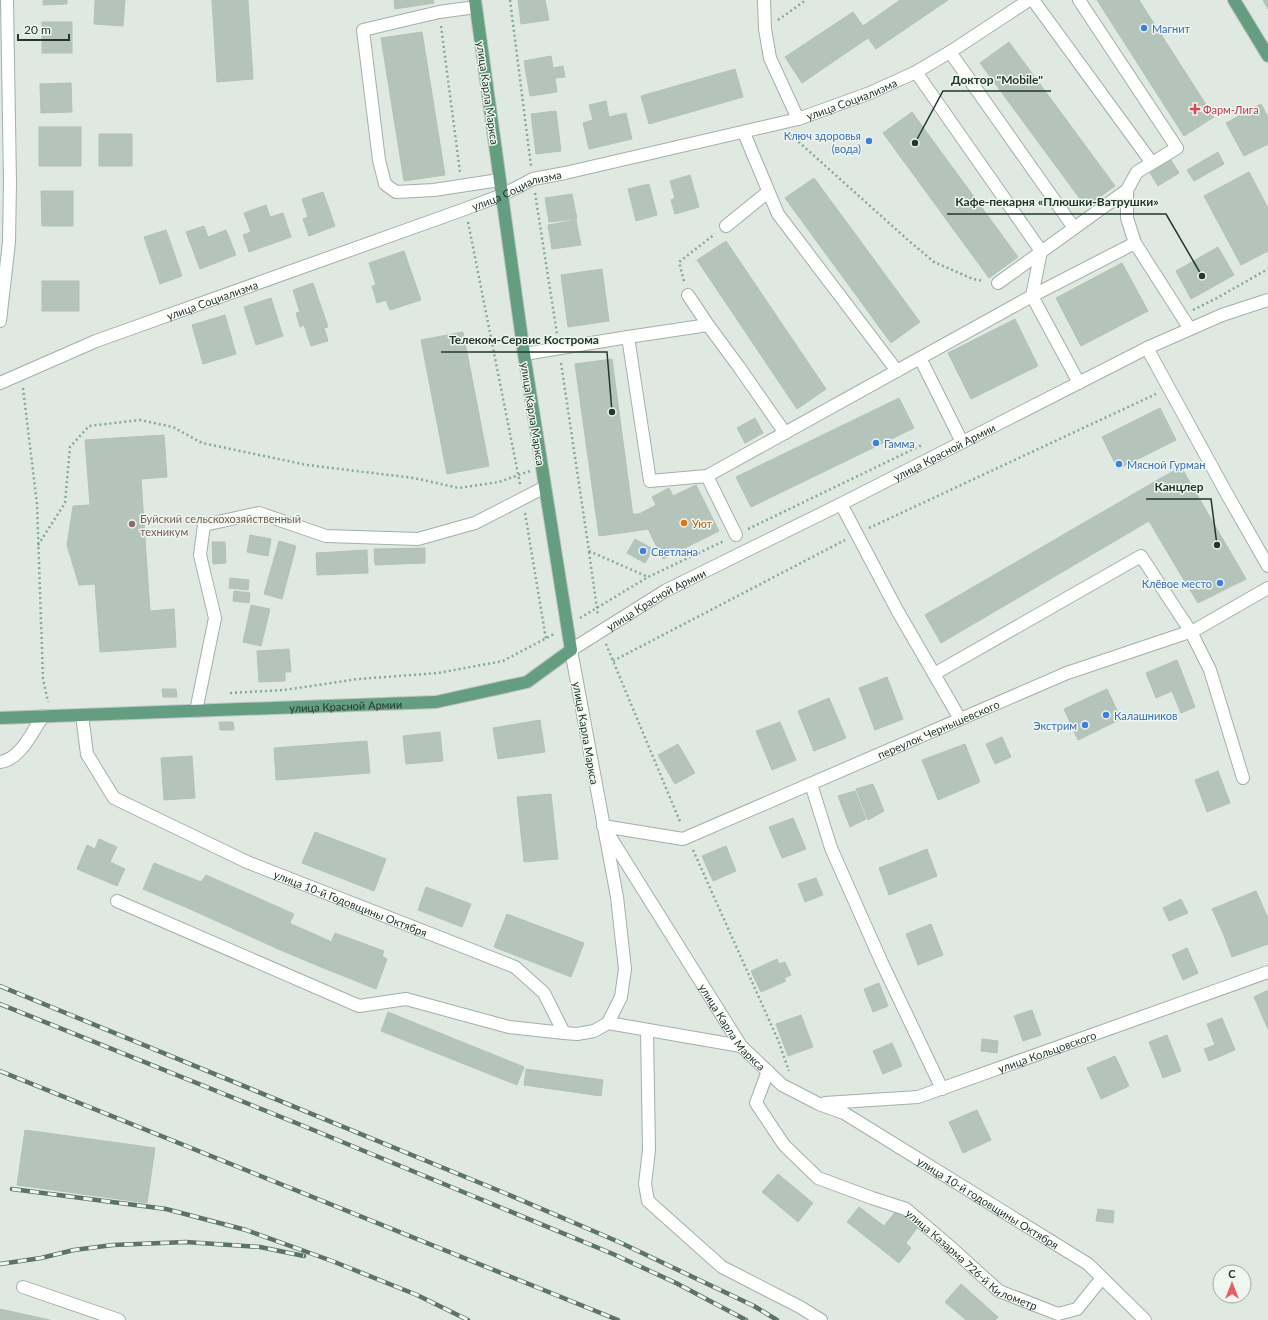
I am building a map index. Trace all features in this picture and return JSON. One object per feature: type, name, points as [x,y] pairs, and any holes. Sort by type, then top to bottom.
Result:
[{"type":"main road","points":[[1234,0],[1268,56]]},
{"type":"main road","name":"улица Карла Маркса","points":[[475,3],[524,354],[541,467],[572,650]]},
{"type":"main road","name":"улица Красной Армии","points":[[0,718],[436,702],[527,682],[572,650]]},
{"type":"street","points":[[0,321],[9,242],[10,182],[7,0]]},
{"type":"street","points":[[764,0],[765,29],[770,58],[798,119]]},
{"type":"street","name":"улица Социализма","points":[[0,383],[96,341],[465,210],[502,195],[533,179],[744,133],[798,119],[870,93],[916,72],[950,52],[1029,0]]},
{"type":"street","points":[[1033,0],[1152,163]]},
{"type":"street","points":[[998,283],[1127,190],[1137,172],[1177,148],[1079,0]]},
{"type":"street","points":[[475,3],[363,30],[379,160],[385,184],[396,192],[434,190],[499,180]]},
{"type":"street","points":[[950,52],[1074,228]]},
{"type":"street","points":[[916,72],[1041,251],[1032,296],[1079,383]]},
{"type":"street","points":[[744,133],[778,214],[897,371]]},
{"type":"street","points":[[1127,190],[1127,218],[1135,243],[1190,329]]},
{"type":"street","points":[[726,226],[768,192]]},
{"type":"street","points":[[628,337],[650,481],[707,476],[1032,296],[1135,243]]},
{"type":"street","points":[[688,295],[784,433]]},
{"type":"street","name":"улица Красной Армии","points":[[572,650],[665,591],[841,504],[1147,348],[1222,315],[1268,300]]},
{"type":"street","points":[[524,354],[708,325]]},
{"type":"street","points":[[1147,348],[1268,566]]},
{"type":"street","points":[[920,358],[962,442]]},
{"type":"street","points":[[707,476],[736,535]]},
{"type":"street","points":[[196,711],[215,618],[200,555],[204,525],[259,513],[326,536],[418,539],[475,523],[545,487]]},
{"type":"street","points":[[841,504],[897,610],[960,719]]},
{"type":"street","points":[[934,674],[1141,556],[1191,632],[1210,670],[1243,778]]},
{"type":"street","name":"переулок Чернышевского","points":[[603,826],[683,839],[1066,673],[1191,632],[1268,588]]},
{"type":"street","name":"улица Карла Маркса","points":[[572,650],[617,897],[625,969],[621,997],[608,1023]]},
{"type":"street","name":"улица 10-й Годовщины Октября","points":[[82,715],[87,754],[114,798],[247,862],[515,968],[544,993],[564,1033]]},
{"type":"street","points":[[0,762],[4,762],[18,754],[47,716]]},
{"type":"street","points":[[811,784],[831,848],[882,963],[942,1089]]},
{"type":"street","name":"улица Карла Маркса","points":[[603,826],[741,1046],[782,1085],[819,1104]]},
{"type":"street","points":[[116,901],[359,1006],[406,999],[509,1027],[577,1034],[594,1030],[608,1023],[741,1046]]},
{"type":"street","name":"улица Кольцовского","points":[[819,1104],[918,1098],[1268,972]]},
{"type":"street","points":[[647,1030],[649,1150],[645,1184],[648,1201],[722,1267],[800,1307],[821,1320]]},
{"type":"street","name":"улица Казарма 726-й Километр","points":[[768,1072],[756,1103],[784,1145],[818,1178],[906,1209],[999,1290],[1058,1314],[1078,1309],[1102,1278]]},
{"type":"street","name":"улица 10-й годовщины Октября","points":[[819,1104],[844,1113],[1088,1264],[1144,1320]]},
{"type":"street","points":[[23,1287],[119,1320]]},
{"type":"path","points":[[510,0],[533,179]]},
{"type":"path","points":[[765,29],[806,0]]},
{"type":"path","points":[[439,12],[461,186]]},
{"type":"path","points":[[779,124],[934,262],[972,279],[998,283]]},
{"type":"path","points":[[465,210],[519,475],[546,638]]},
{"type":"path","points":[[688,295],[679,262],[726,226]]},
{"type":"path","points":[[21,373],[37,504],[43,679],[48,701],[47,716]]},
{"type":"path","points":[[613,661],[857,534],[1169,388]]},
{"type":"path","points":[[38,545],[65,503],[70,447],[89,426],[140,420],[173,427],[202,443],[307,465],[414,478],[459,488],[499,482],[541,467]]},
{"type":"path","points":[[226,694],[284,690],[358,679],[438,673],[503,661],[567,626],[648,577]]},
{"type":"path","points":[[48,701],[56,701]]},
{"type":"building","points":[[43,0],[67,0],[67,4],[43,5]]},
{"type":"building","points":[[95,0],[125,0],[123,26],[94,24]]},
{"type":"building","points":[[212,0],[248,0],[253,79],[217,82]]},
{"type":"building","points":[[394,0],[433,0],[434,3],[395,9]]},
{"type":"building","points":[[518,0],[545,0],[549,20],[521,24]]},
{"type":"building","points":[[900,0],[948,0],[876,49],[868,38],[802,83],[785,57],[853,12],[863,26]]},
{"type":"building","points":[[1097,0],[1139,0],[1214,117],[1184,136]]},
{"type":"building","points":[[1263,0],[1268,0],[1268,9]]},
{"type":"building","points":[[42,22],[72,22],[72,53],[42,53]]},
{"type":"building","points":[[422,32],[445,175],[404,181],[381,38]]},
{"type":"building","points":[[1009,42],[1115,186],[1086,207],[980,63]]},
{"type":"building","points":[[551,56],[553,68],[563,66],[565,77],[555,78],[557,92],[530,96],[524,61]]},
{"type":"building","points":[[735,69],[743,97],[649,124],[641,96]]},
{"type":"building","points":[[71,83],[72,112],[41,113],[40,84]]},
{"type":"building","points":[[606,101],[609,117],[626,113],[632,139],[589,149],[583,123],[593,120],[589,105]]},
{"type":"building","points":[[1261,104],[1268,117],[1268,144],[1244,156],[1226,123]]},
{"type":"building","points":[[556,111],[561,151],[536,154],[531,114]]},
{"type":"building","points":[[912,112],[1018,257],[989,278],[883,133]]},
{"type":"building","points":[[39,127],[81,127],[81,166],[39,166]]},
{"type":"building","points":[[99,134],[132,134],[132,166],[99,166]]},
{"type":"building","points":[[1218,152],[1224,164],[1194,181],[1187,170]]},
{"type":"building","points":[[1171,160],[1179,173],[1158,186],[1150,173]]},
{"type":"building","points":[[1249,172],[1268,208],[1268,251],[1241,265],[1204,196]]},
{"type":"building","points":[[690,175],[699,207],[675,214],[671,200],[675,198],[670,181]]},
{"type":"building","points":[[814,178],[920,322],[891,343],[785,198]]},
{"type":"building","points":[[649,184],[657,215],[636,221],[628,189]]},
{"type":"building","points":[[41,191],[73,191],[73,226],[42,226]]},
{"type":"building","points":[[323,192],[335,226],[309,236],[303,219],[308,217],[302,199]]},
{"type":"building","points":[[572,194],[577,219],[549,222],[545,198]]},
{"type":"building","points":[[266,205],[270,217],[283,213],[291,237],[249,252],[243,235],[251,232],[244,213]]},
{"type":"building","points":[[576,220],[581,245],[552,249],[548,225]]},
{"type":"building","points":[[204,226],[208,237],[226,230],[236,255],[200,269],[186,232]]},
{"type":"building","points":[[166,230],[182,276],[160,284],[144,237]]},
{"type":"building","points":[[726,241],[826,389],[797,409],[697,260]]},
{"type":"building","points":[[1218,247],[1234,275],[1191,299],[1176,271]]},
{"type":"building","points":[[404,251],[421,300],[390,310],[386,300],[377,303],[372,286],[376,285],[369,263]]},
{"type":"building","points":[[1122,263],[1148,311],[1081,346],[1056,298]]},
{"type":"building","points":[[602,269],[609,321],[568,327],[561,275]]},
{"type":"building","points":[[42,281],[79,281],[79,311],[42,311]]},
{"type":"building","points":[[313,283],[328,327],[324,328],[328,341],[311,346],[304,325],[300,327],[296,313],[300,312],[293,290]]},
{"type":"building","points":[[271,298],[283,336],[256,345],[244,307]]},
{"type":"building","points":[[225,315],[236,354],[203,364],[192,325]]},
{"type":"building","points":[[1015,319],[1038,366],[971,399],[948,353]]},
{"type":"building","points":[[463,332],[489,466],[447,474],[421,340]]},
{"type":"building","points":[[612,359],[635,531],[599,536],[575,364]]},
{"type":"building","points":[[899,398],[914,428],[751,507],[736,477]]},
{"type":"building","points":[[1160,408],[1176,440],[1118,469],[1102,437]]},
{"type":"building","points":[[755,418],[763,433],[745,443],[737,428]]},
{"type":"building","points":[[164,435],[167,477],[141,479],[150,611],[174,609],[176,647],[100,652],[95,584],[79,585],[67,545],[73,506],[90,505],[85,440]]},
{"type":"building","points":[[1181,467],[1246,579],[1198,603],[1179,572],[1207,556],[1161,478]]},
{"type":"building","points":[[1161,478],[1207,556],[1179,572],[1149,521],[941,643],[925,615]]},
{"type":"building","points":[[696,485],[719,531],[663,559],[648,529],[635,531],[633,514],[639,514],[656,505],[652,497],[669,488],[673,496]]},
{"type":"building","points":[[250,535],[271,539],[268,556],[247,552]]},
{"type":"building","points":[[635,539],[653,549],[645,563],[627,553]]},
{"type":"building","points":[[279,541],[296,546],[282,599],[264,594]]},
{"type":"building","points":[[212,542],[225,542],[226,563],[213,564]]},
{"type":"building","points":[[425,548],[425,563],[375,565],[374,549]]},
{"type":"building","points":[[367,550],[368,573],[317,575],[316,553]]},
{"type":"building","points":[[230,578],[249,580],[248,590],[229,588]]},
{"type":"building","points":[[234,591],[250,593],[249,603],[233,601]]},
{"type":"building","points":[[251,605],[270,609],[261,646],[243,642]]},
{"type":"building","points":[[289,649],[291,672],[285,672],[285,681],[259,682],[257,651]]},
{"type":"building","points":[[1177,660],[1195,707],[1181,713],[1172,691],[1156,698],[1146,673]]},
{"type":"building","points":[[887,677],[903,719],[875,730],[859,688]]},
{"type":"building","points":[[162,689],[176,689],[177,697],[163,697]]},
{"type":"building","points":[[1107,689],[1121,719],[1078,740],[1064,709]]},
{"type":"building","points":[[829,698],[846,738],[814,751],[798,711]]},
{"type":"building","points":[[540,720],[545,752],[498,759],[493,728]]},
{"type":"building","points":[[219,722],[233,722],[234,730],[220,730]]},
{"type":"building","points":[[780,722],[796,760],[772,770],[756,731]]},
{"type":"building","points":[[440,732],[443,761],[406,764],[403,736]]},
{"type":"building","points":[[1002,737],[1011,757],[995,764],[986,744]]},
{"type":"building","points":[[367,741],[370,773],[276,780],[274,748]]},
{"type":"building","points":[[678,744],[695,773],[675,784],[658,755]]},
{"type":"building","points":[[965,744],[980,782],[938,800],[922,760]]},
{"type":"building","points":[[192,756],[195,798],[164,800],[161,758]]},
{"type":"building","points":[[1218,771],[1230,803],[1207,812],[1195,780]]},
{"type":"building","points":[[873,784],[884,811],[868,820],[856,789]]},
{"type":"building","points":[[855,791],[866,819],[850,827],[838,796]]},
{"type":"building","points":[[551,794],[558,859],[524,862],[517,797]]},
{"type":"building","points":[[793,818],[806,849],[782,858],[769,827]]},
{"type":"building","points":[[315,832],[386,859],[374,891],[302,863]]},
{"type":"building","points":[[99,839],[117,847],[110,862],[125,869],[117,886],[77,869],[87,845],[95,849]]},
{"type":"building","points":[[726,846],[736,871],[713,881],[702,856]]},
{"type":"building","points":[[927,849],[937,876],[889,895],[879,868]]},
{"type":"building","points":[[154,863],[201,882],[190,909],[143,889]]},
{"type":"building","points":[[206,875],[294,914],[278,949],[190,909],[201,882]]},
{"type":"building","points":[[816,878],[823,895],[805,902],[798,884]]},
{"type":"building","points":[[426,887],[471,904],[462,927],[418,910]]},
{"type":"building","points":[[1256,891],[1267,916],[1223,933],[1212,909]]},
{"type":"building","points":[[1181,899],[1188,913],[1169,921],[1163,908]]},
{"type":"building","points":[[507,914],[584,943],[571,977],[494,947]]},
{"type":"building","points":[[1267,916],[1268,944],[1232,957],[1223,933]]},
{"type":"building","points":[[289,923],[332,942],[321,967],[278,949]]},
{"type":"building","points":[[931,924],[943,955],[918,965],[906,934]]},
{"type":"building","points":[[335,933],[384,951],[382,956],[387,959],[376,989],[321,967]]},
{"type":"building","points":[[1187,948],[1198,973],[1183,980],[1172,955]]},
{"type":"building","points":[[777,959],[779,964],[785,962],[791,975],[784,978],[786,981],[761,992],[751,971]]},
{"type":"building","points":[[879,983],[888,1006],[873,1012],[864,989]]},
{"type":"building","points":[[1268,990],[1268,1029],[1254,997]]},
{"type":"building","points":[[1032,1010],[1041,1035],[1023,1041],[1014,1016]]},
{"type":"building","points":[[388,1012],[524,1067],[517,1085],[381,1031]]},
{"type":"building","points":[[801,1015],[813,1047],[788,1056],[776,1024]]},
{"type":"building","points":[[1222,1018],[1235,1050],[1209,1061],[1204,1049],[1215,1045],[1207,1024]]},
{"type":"building","points":[[1167,1035],[1181,1071],[1163,1078],[1149,1042]]},
{"type":"building","points":[[982,1039],[998,1041],[997,1053],[981,1051]]},
{"type":"building","points":[[892,1043],[902,1066],[883,1074],[873,1051]]},
{"type":"building","points":[[1115,1056],[1129,1086],[1101,1099],[1087,1068]]},
{"type":"building","points":[[526,1069],[603,1080],[601,1096],[524,1085]]},
{"type":"building","points":[[977,1110],[991,1140],[963,1153],[949,1122]]},
{"type":"building","points":[[25,1130],[155,1148],[147,1203],[17,1185]]},
{"type":"building","points":[[778,1174],[813,1203],[798,1222],[762,1192]]},
{"type":"building","points":[[859,1207],[884,1226],[896,1211],[917,1228],[906,1243],[911,1248],[899,1263],[847,1222]]},
{"type":"building","points":[[1098,1209],[1114,1211],[1113,1223],[1096,1221]]},
{"type":"building","points":[[961,1284],[998,1317],[995,1320],[966,1320],[945,1302]]},
{"type":"building","points":[[0,1309],[50,1320],[0,1320]]},
{"type":"railway","points":[[0,986],[507,1194],[619,1242],[754,1306],[777,1320]]},
{"type":"railway","points":[[0,1004],[311,1129],[613,1254],[676,1283],[746,1320]]},
{"type":"railway","points":[[0,1071],[618,1320]]},
{"type":"railway","points":[[12,1189],[166,1209],[246,1230],[332,1261],[417,1295],[468,1320]]},
{"type":"railway","points":[[0,1264],[41,1258],[74,1250],[113,1245],[186,1242],[260,1247],[304,1256]]},
{"type":"place","name":"Магнит","points":[[1144,28]]},
{"type":"place","name":"Фарм-Лига","points":[[1195,109]]},
{"type":"place","name":"Ключ здоровья (вода)","points":[[869,141]]},
{"type":"place","name":"Доктор \"Mobile\"","points":[[915,143]]},
{"type":"place","name":"Кафе-пекарня «Плюшки-Ватрушки»","points":[[1202,276]]},
{"type":"place","name":"Телеком-Сервис Кострома","points":[[612,412]]},
{"type":"place","name":"Гамма","points":[[876,443]]},
{"type":"place","name":"Мясной Гурман","points":[[1119,464]]},
{"type":"place","name":"Уют","points":[[684,523]]},
{"type":"place","name":"Буйский сельскохозяйственный техникум","points":[[132,524]]},
{"type":"place","name":"Канцлер","points":[[1217,545]]},
{"type":"place","name":"Светлана","points":[[643,551]]},
{"type":"place","name":"Клёвое место","points":[[1220,583]]},
{"type":"place","name":"Калашников","points":[[1106,715]]},
{"type":"place","name":"Экстрим","points":[[1085,725]]}]
